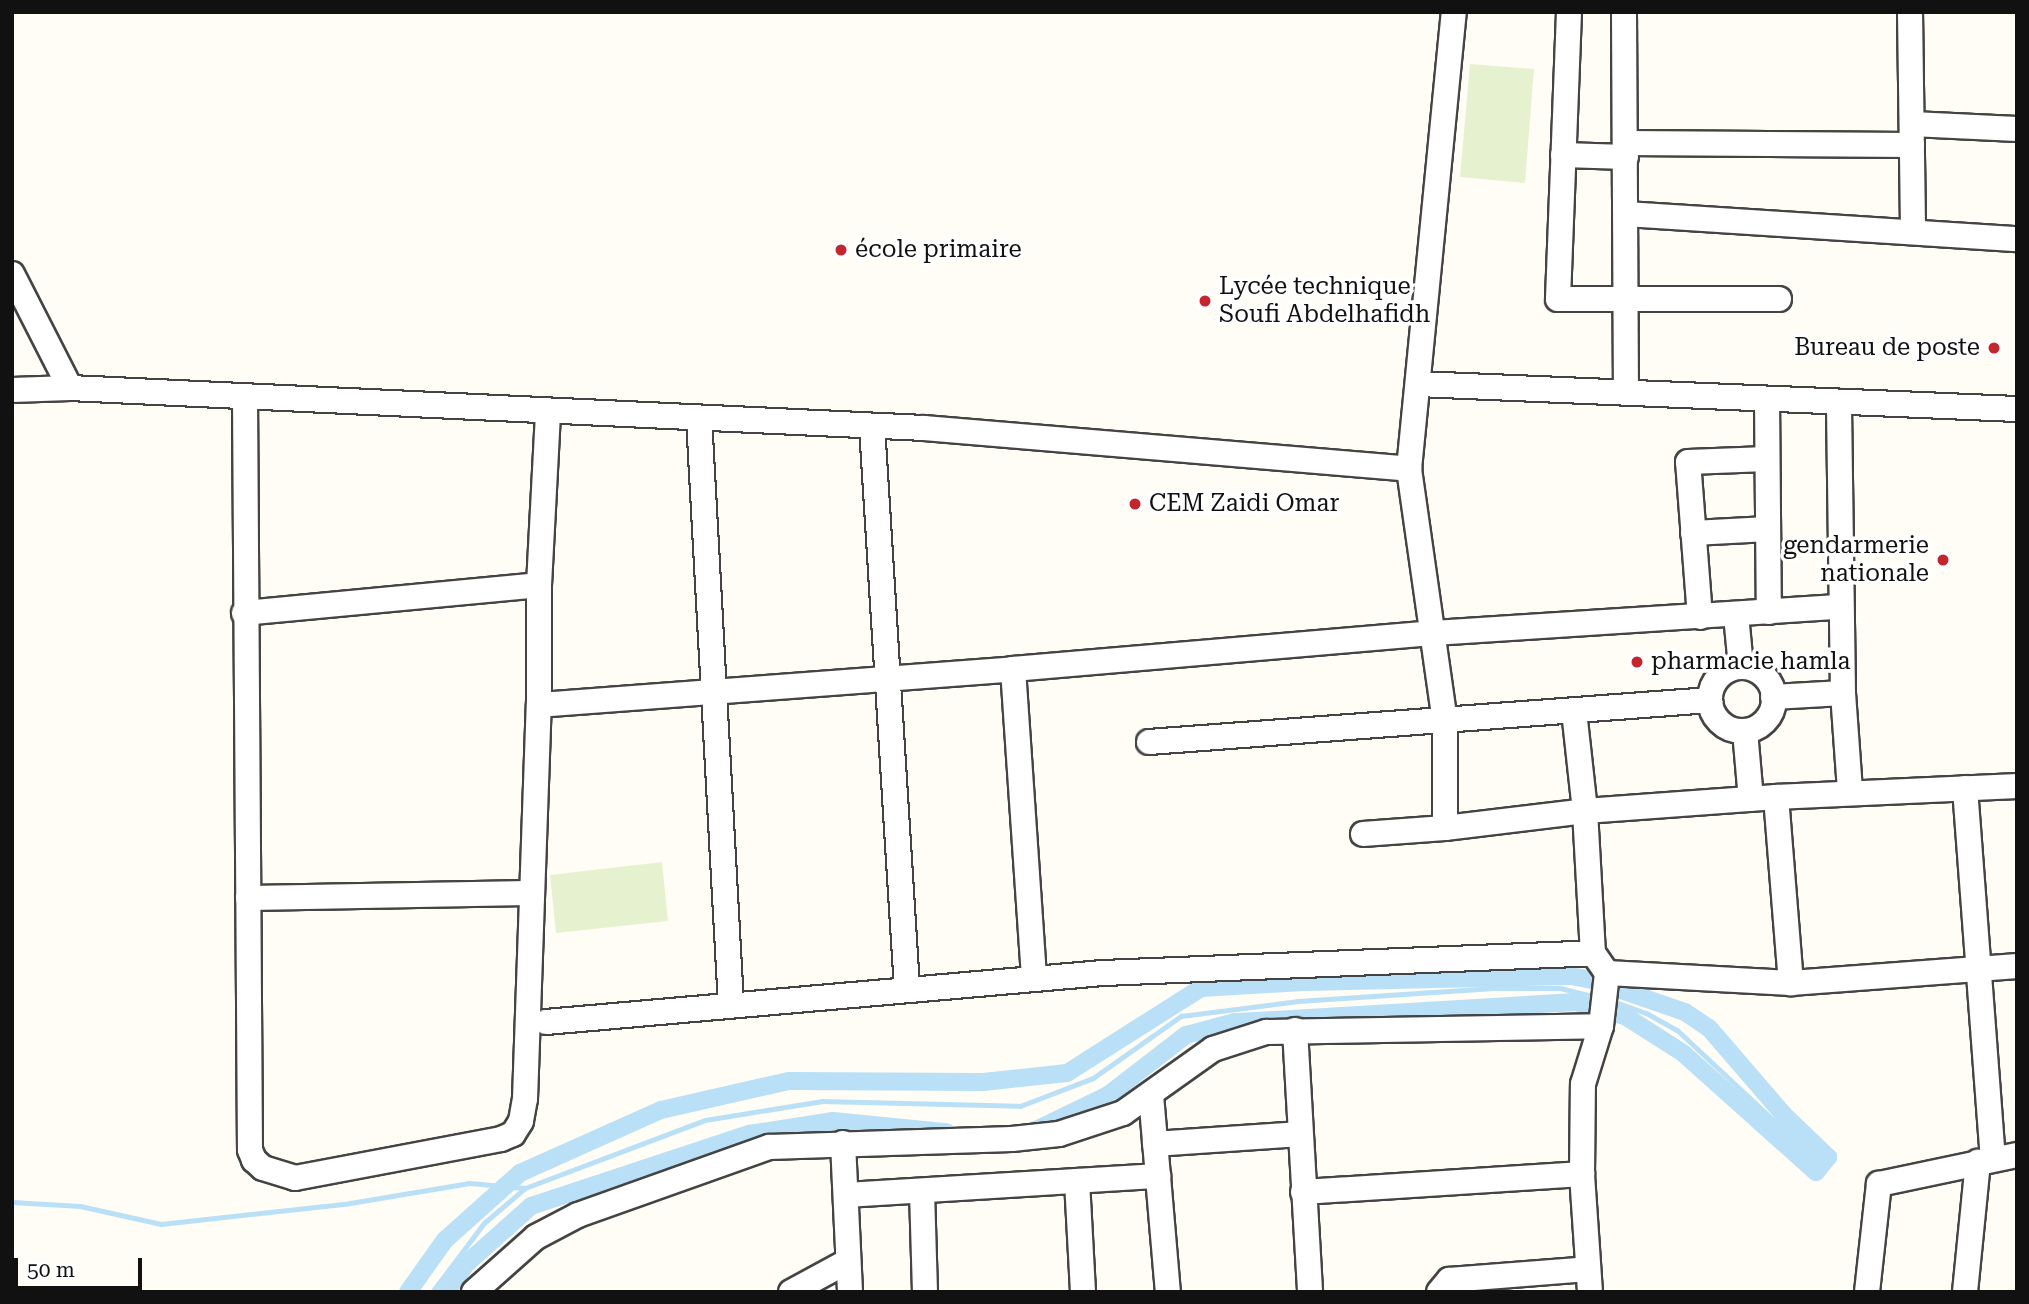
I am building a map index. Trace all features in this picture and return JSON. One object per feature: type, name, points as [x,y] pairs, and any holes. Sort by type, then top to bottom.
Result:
[{"type":"street","points":[[1445,828],[1444,722],[1434,633],[1409,469],[1454,12]]},
{"type":"street","points":[[1569,12],[1558,299],[1779,299]]},
{"type":"street","points":[[1624,12],[1626,393]]},
{"type":"street","points":[[1910,12],[1913,232]]},
{"type":"street","points":[[1563,155],[2017,129]]},
{"type":"street","points":[[1626,214],[2017,239]]},
{"type":"street","points":[[12,274],[70,388]]},
{"type":"street","points":[[1418,384],[2017,409]]},
{"type":"street","points":[[12,390],[70,388],[872,426],[1409,469]]},
{"type":"street","points":[[245,397],[244,613],[250,1150],[254,1160],[263,1168],[295,1178],[513,1134],[521,1121],[525,1098],[539,705],[539,584],[548,411]]},
{"type":"street","points":[[1767,399],[1769,612]]},
{"type":"street","points":[[1839,402],[1840,607],[1850,791]]},
{"type":"street","points":[[699,418],[731,1005]]},
{"type":"street","points":[[872,426],[907,989]]},
{"type":"street","points":[[1699,617],[1688,462],[1768,458]]},
{"type":"street","points":[[1693,533],[1768,529]]},
{"type":"street","points":[[244,613],[539,584]]},
{"type":"street","points":[[539,705],[1013,669],[1434,633],[1840,607]]},
{"type":"street","points":[[1736,615],[1741,667]]},
{"type":"street","points":[[1741,667],[1758,672],[1765,678],[1773,697],[1773,705],[1765,722],[1745,731],[1723,725],[1716,718],[1710,700],[1718,678],[1741,667]]},
{"type":"street","points":[[1013,669],[1034,978]]},
{"type":"street","points":[[1773,697],[1843,693]]},
{"type":"street","points":[[1149,742],[1710,700]]},
{"type":"street","points":[[1439,1292],[1449,1280],[1589,1280],[1582,1174],[1583,1084],[1602,1018],[1602,970],[1574,711]]},
{"type":"street","points":[[1745,731],[1751,799]]},
{"type":"street","points":[[1363,834],[1445,828],[1585,811],[1850,791],[2017,786]]},
{"type":"street","points":[[1965,788],[1996,1159],[1965,1292]]},
{"type":"street","points":[[1776,797],[1791,983]]},
{"type":"street","points":[[248,898],[531,893]]},
{"type":"street","points":[[546,1022],[1103,972],[1602,970],[1791,983],[2017,966]]},
{"type":"street","points":[[474,1292],[536,1237],[578,1215],[769,1147],[1012,1139],[1059,1134],[1123,1113],[1151,1095],[1189,1063],[1213,1049],[1266,1032],[1602,1018]]},
{"type":"street","points":[[1295,1030],[1310,1292]]},
{"type":"street","points":[[1151,1095],[1168,1292]]},
{"type":"street","points":[[1155,1144],[1300,1134]]},
{"type":"street","points":[[843,1143],[850,1292]]},
{"type":"street","points":[[1867,1292],[1879,1184],[1996,1159]]},
{"type":"street","points":[[1303,1192],[1582,1174]]},
{"type":"street","points":[[846,1195],[1158,1176]]},
{"type":"street","points":[[1077,1181],[1083,1292]]},
{"type":"street","points":[[922,1191],[925,1292]]},
{"type":"street","points":[[791,1292],[848,1261]]},
{"type":"green space","points":[[1470,64],[1534,69],[1525,183],[1460,177]]},
{"type":"green space","points":[[662,862],[668,921],[556,933],[550,875]]},
{"type":"waterway","points":[[408,1292],[445,1240],[520,1173],[661,1110],[789,1081],[983,1082],[1067,1073],[1201,988],[1303,982],[1571,976],[1592,980],[1685,1012],[1709,1028],[1784,1115],[1828,1157],[1816,1172],[1683,1053],[1625,1016],[1576,1002],[1235,1022],[1186,1035],[1108,1095],[1034,1131]]},
{"type":"waterway","points":[[432,1292],[484,1223],[525,1188],[705,1120],[822,1101],[1020,1106],[1093,1078],[1181,1016],[1298,1001],[1494,988],[1560,988],[1597,997]]},
{"type":"waterway","points":[[1610,1000],[1646,1013],[1677,1030],[1815,1159]]},
{"type":"waterway","points":[[447,1292],[466,1264],[531,1206],[749,1134],[833,1121],[946,1132]]},
{"type":"waterway","points":[[12,1202],[80,1206],[161,1224],[350,1203],[469,1183],[525,1188]]},
{"type":"place","name":"école primaire","points":[[841,250]]},
{"type":"place","name":"Lycée technique Soufi Abdelhafidh","points":[[1205,301]]},
{"type":"place","name":"Bureau de poste","points":[[1994,348]]},
{"type":"place","name":"CEM Zaidi Omar","points":[[1135,504]]},
{"type":"place","name":"gendarmerie nationale","points":[[1943,560]]},
{"type":"place","name":"pharmacie hamla","points":[[1637,662]]}]
